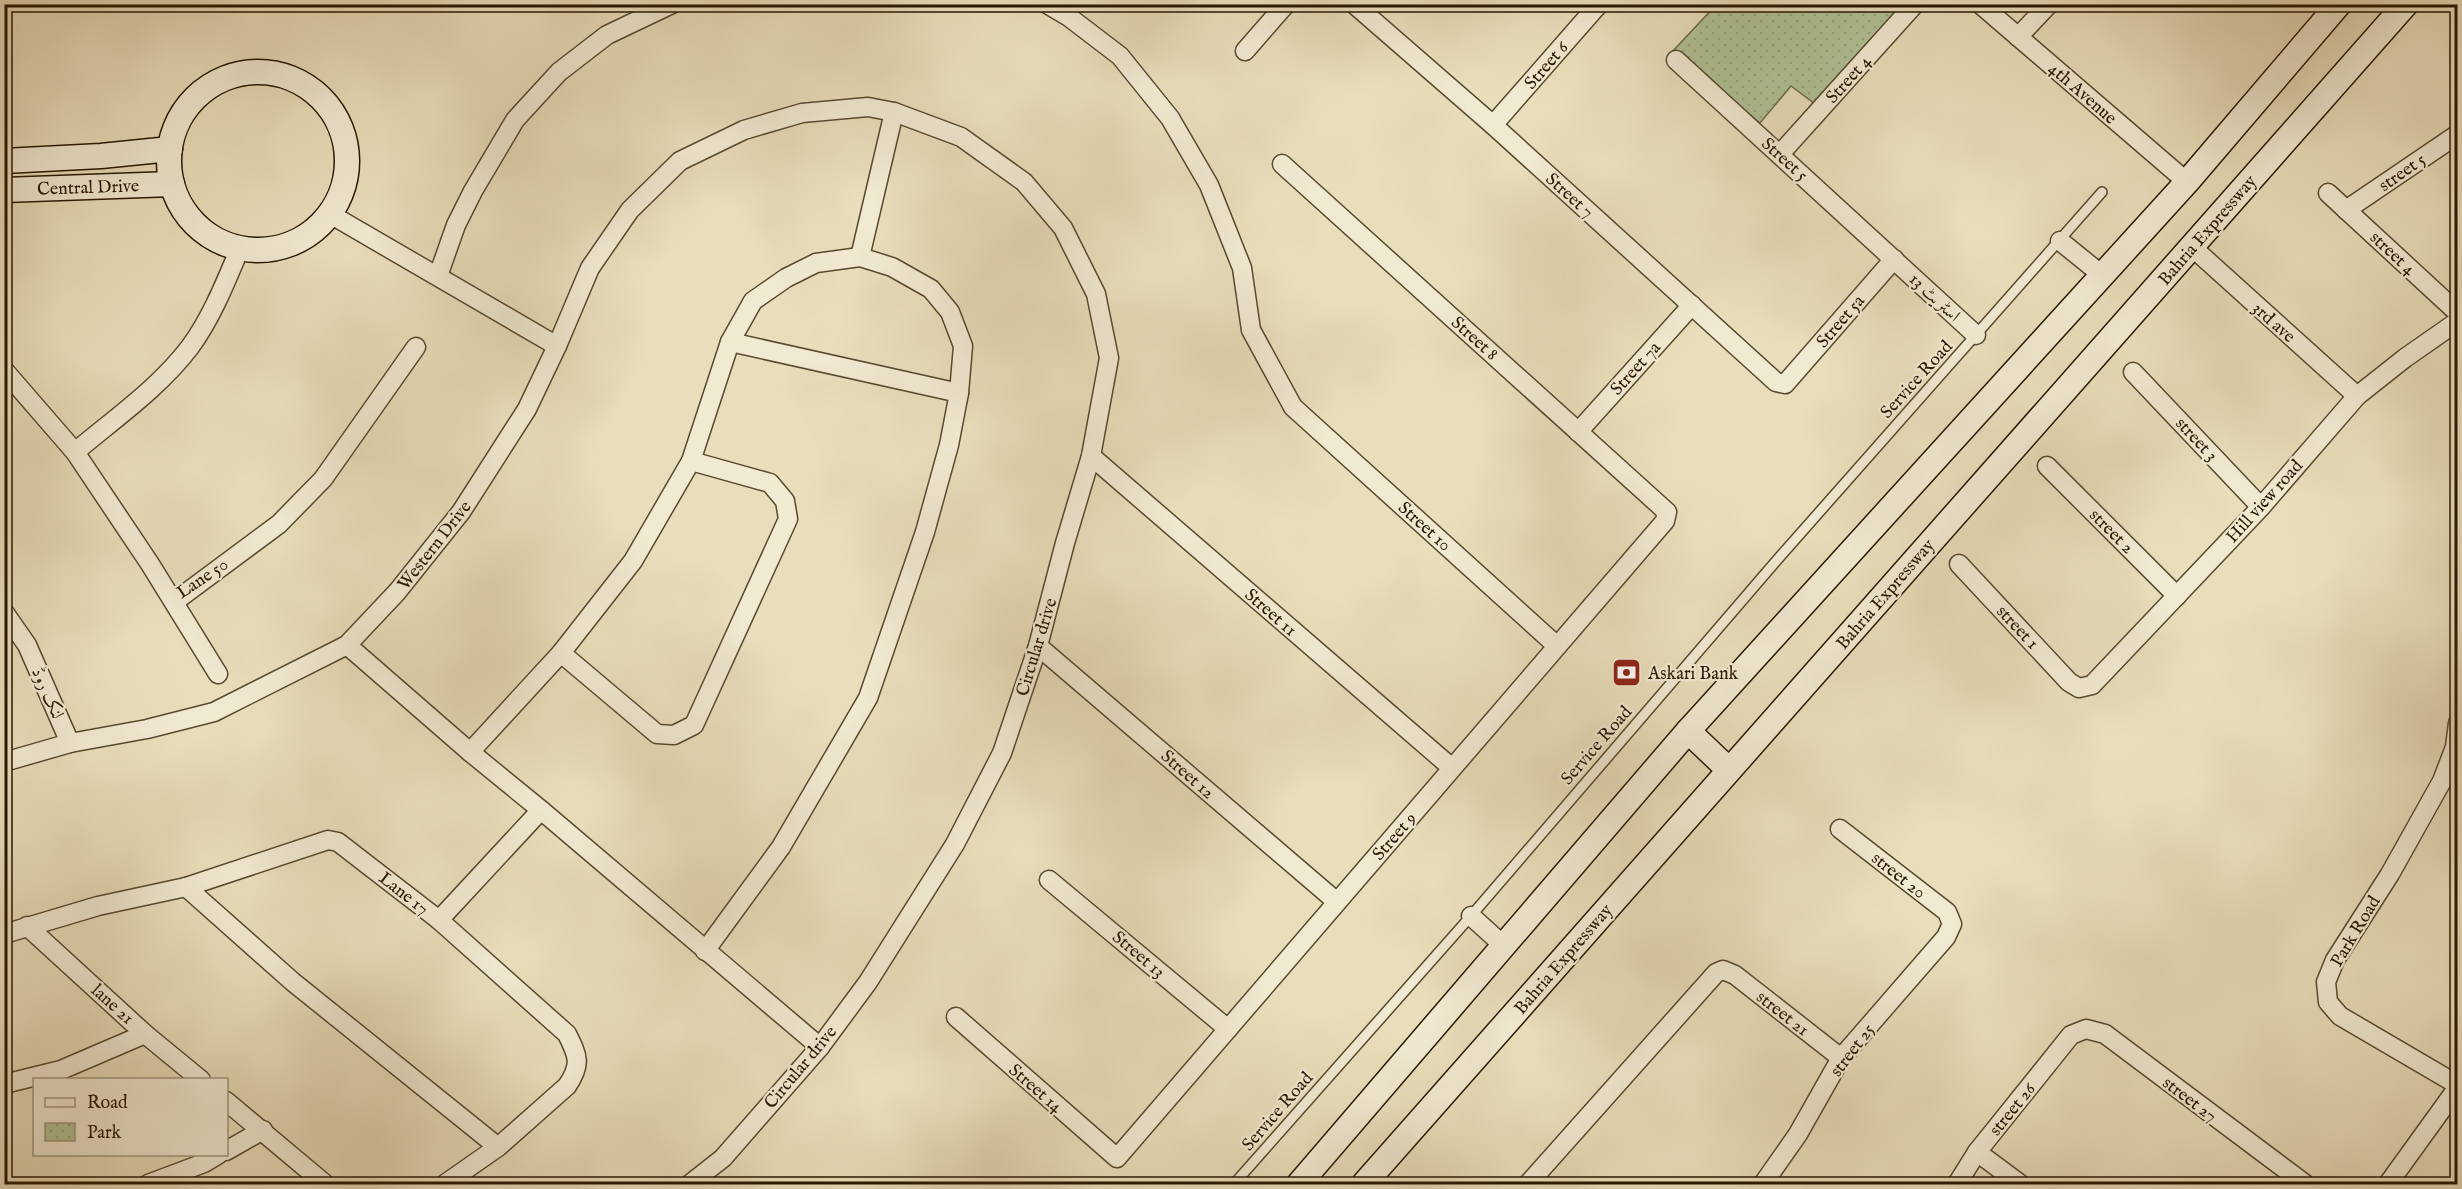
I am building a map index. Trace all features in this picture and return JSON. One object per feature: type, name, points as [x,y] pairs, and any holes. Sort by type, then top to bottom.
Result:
[{"type":"main road","points":[[1299,1185],[1688,731],[2187,182],[2339,4]]},
{"type":"main road","name":"Bahria Expressway","points":[[1364,1185],[2406,4]]},
{"type":"main road","points":[[265,71],[293,78],[317,94],[336,116],[346,142],[347,171],[339,198],[330,214],[300,239],[270,249],[240,248],[211,237],[188,217],[173,191],[172,183],[168,161],[173,130],[189,104],[210,85],[237,74],[265,71]]},
{"type":"main road","name":"Central Drive","points":[[4,161],[100,156],[170,149]]},
{"type":"main road","name":"Central Drive","points":[[4,190],[172,183]]},
{"type":"main road","points":[[1688,731],[1729,770]]},
{"type":"street","points":[[438,276],[456,225],[473,191],[515,120],[559,72],[607,35],[672,4]]},
{"type":"street","name":"Street 10","points":[[1047,4],[1069,17],[1120,56],[1170,118],[1209,185],[1242,268],[1251,330],[1293,407],[1557,646]]},
{"type":"street","points":[[1245,51],[1286,4]]},
{"type":"street","name":"Street 7","points":[[1354,4],[1493,125],[1776,382],[1785,384]]},
{"type":"street","name":"Street 6","points":[[1493,125],[1599,4]]},
{"type":"street","name":"Street 4","points":[[1780,154],[1915,4]]},
{"type":"street","name":"4th Avenue","points":[[1980,4],[2187,182]]},
{"type":"street","points":[[2018,37],[2049,4]]},
{"type":"street","name":"Street 5","points":[[1676,60],[1894,259]]},
{"type":"street","name":"Western Drive","points":[[4,762],[70,743],[147,729],[214,712],[347,645],[398,592],[461,512],[527,409],[590,268],[630,210],[680,161],[744,130],[802,112],[868,107],[894,112]]},
{"type":"street","points":[[860,257],[894,112]]},
{"type":"street","name":"Circular drive","points":[[690,1185],[723,1158],[820,1047],[868,982],[955,844],[1002,753],[1038,646],[1090,456],[1108,358],[1096,294],[1063,228],[1024,182],[961,136],[894,112]]},
{"type":"street","name":"street 5","points":[[2346,210],[2457,134]]},
{"type":"street","name":"Street 8","points":[[1282,164],[1667,512]]},
{"type":"street","name":"street 4","points":[[2328,193],[2457,313]]},
{"type":"street","points":[[330,214],[556,346]]},
{"type":"street","points":[[2060,241],[2102,275]]},
{"type":"street","name":"3rd ave","points":[[2192,247],[2357,396]]},
{"type":"street","points":[[75,452],[154,386],[190,346],[219,296],[240,248]]},
{"type":"street","points":[[470,752],[561,654],[633,561],[691,461],[730,342],[753,301],[786,278],[816,263],[860,257],[892,267],[930,289],[950,312],[963,346],[959,393],[949,445],[925,532],[868,698],[781,847],[705,951]]},
{"type":"street","name":"اسٹریٹ 13","points":[[1894,259],[1976,335]]},
{"type":"street","name":"Street 5a","points":[[1785,384],[1894,259]]},
{"type":"street","name":"Street 7a","points":[[1578,432],[1692,305]]},
{"type":"street","name":"Hill view road","points":[[2079,688],[2092,685],[2177,596],[2261,507],[2357,396],[2457,321]]},
{"type":"street","points":[[730,342],[959,393]]},
{"type":"street","name":"Lane 50","points":[[4,370],[75,452],[174,602],[279,524],[323,479],[416,347]]},
{"type":"street","name":"street 3","points":[[2133,372],[2261,507]]},
{"type":"street","name":"Street 11","points":[[1090,456],[1452,768]]},
{"type":"street","points":[[561,654],[657,734],[674,735],[694,725],[788,519],[785,501],[770,483],[691,461]]},
{"type":"street","name":"street 2","points":[[2048,466],[2177,596]]},
{"type":"street","name":"Street 9","points":[[1117,1158],[1665,521],[1667,512]]},
{"type":"street","name":"street 1","points":[[1959,564],[2069,682],[2079,688]]},
{"type":"street","points":[[174,602],[218,674]]},
{"type":"street","name":"لنک روڈ","points":[[4,612],[27,645],[70,743]]},
{"type":"street","points":[[347,645],[470,752],[820,1047]]},
{"type":"street","name":"Street 12","points":[[1038,646],[1337,902]]},
{"type":"street","name":"Park Road","points":[[2457,723],[2456,747],[2442,781],[2390,874],[2335,960],[2326,982],[2328,1002],[2340,1016],[2457,1086]]},
{"type":"street","points":[[439,920],[541,810]]},
{"type":"street","name":"street 20","points":[[1840,830],[1947,912],[1952,924]]},
{"type":"street","name":"Lane 17","points":[[4,934],[98,906],[186,887],[328,840],[338,842],[439,920],[567,1034],[578,1056],[574,1075],[567,1086],[498,1147],[445,1185]]},
{"type":"street","name":"Street 13","points":[[1049,880],[1228,1029]]},
{"type":"street","points":[[186,887],[293,982],[498,1147]]},
{"type":"street","points":[[1471,916],[1504,946]]},
{"type":"street","name":"street 25","points":[[1763,1185],[1798,1134],[1841,1058],[1946,937],[1952,924]]},
{"type":"street","name":"lane 21","points":[[27,927],[199,1078]]},
{"type":"street","name":"street 21","points":[[1528,1185],[1711,977],[1723,970],[1735,975],[1841,1058]]},
{"type":"street","name":"Street 14","points":[[956,1017],[1117,1158]]},
{"type":"street","name":"street 27","points":[[2071,1035],[2086,1029],[2105,1034],[2305,1185]]},
{"type":"street","points":[[4,1084],[61,1070],[146,1034]]},
{"type":"street","name":"street 26","points":[[1957,1185],[1977,1152],[2071,1035]]},
{"type":"street","points":[[2388,1185],[2457,1086]]},
{"type":"street","points":[[228,1103],[325,1185]]},
{"type":"street","points":[[228,1149],[263,1131]]},
{"type":"street","points":[[1977,1152],[2020,1185]]},
{"type":"street","points":[[148,1185],[217,1156]]},
{"type":"lane","name":"Service Road","points":[[1234,1185],[1471,916],[1777,560],[2102,192]]},
{"type":"green space","points":[[1716,5],[1904,5],[1815,104],[1791,86],[1760,123],[1672,52]]},
{"type":"place","name":"Askari Bank","points":[[1627,673]]}]
